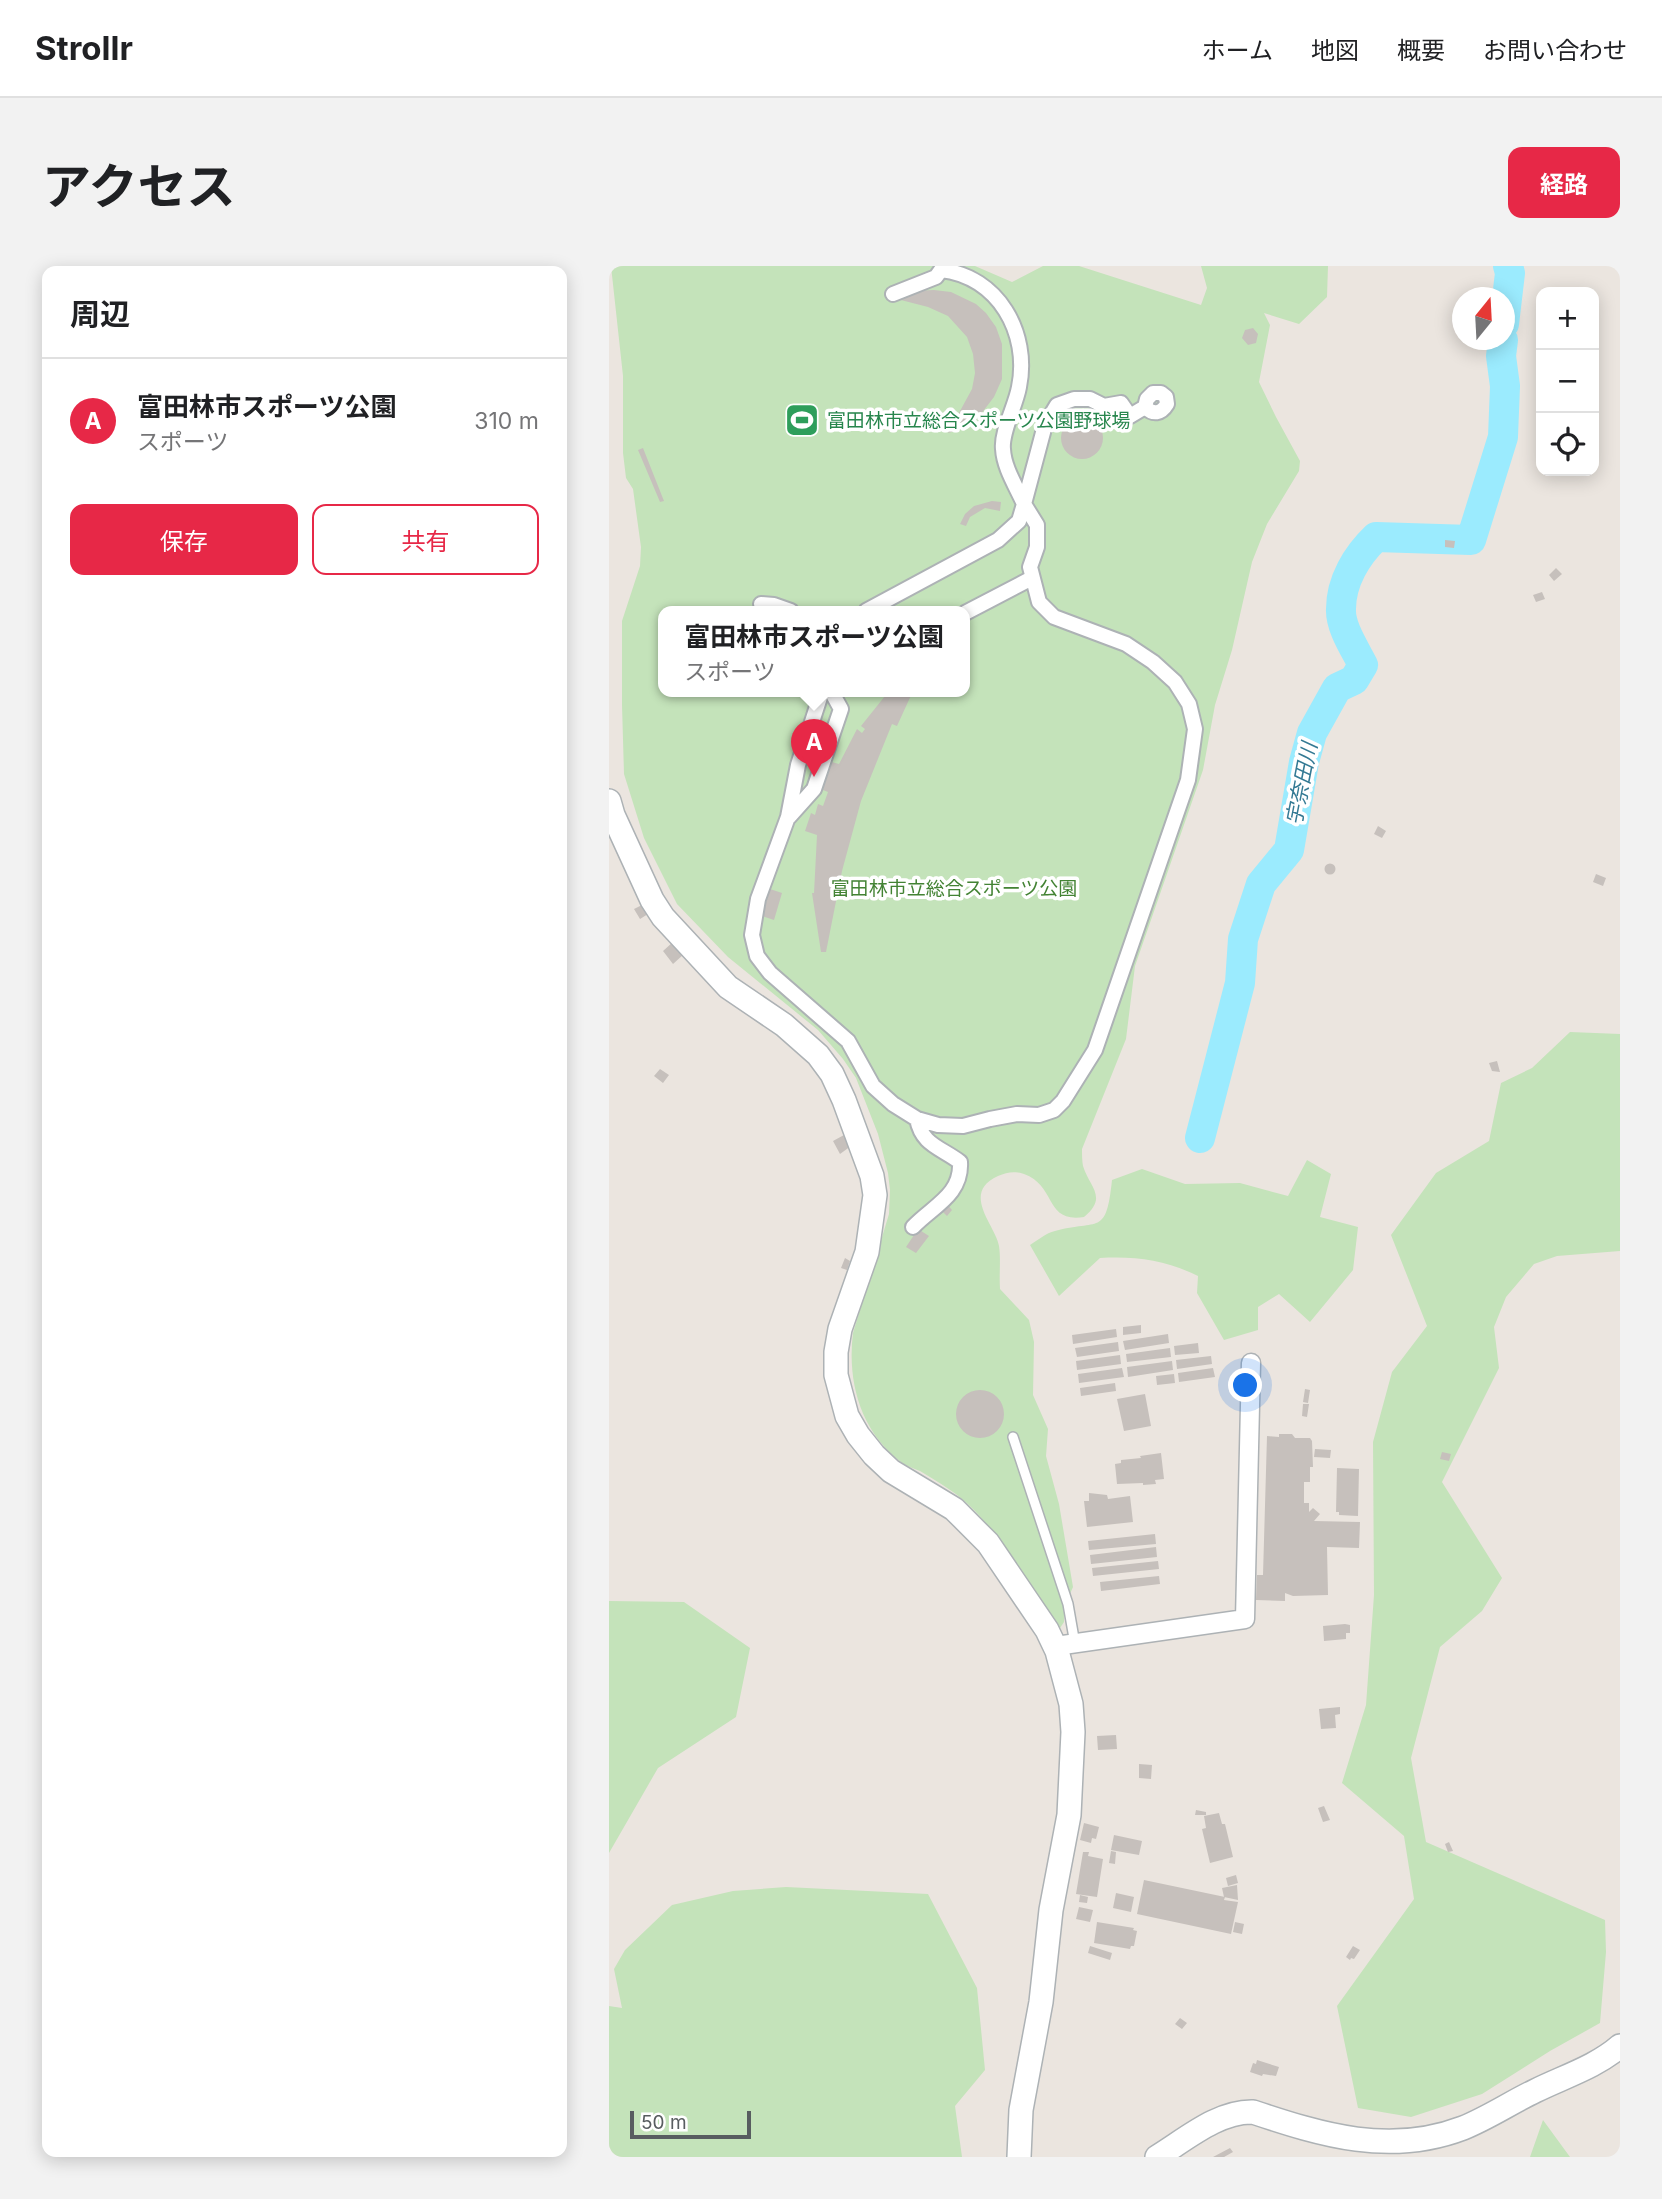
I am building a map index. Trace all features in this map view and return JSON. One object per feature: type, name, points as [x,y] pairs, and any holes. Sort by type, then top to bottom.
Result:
[{"type":"street","points":[[820,697],[799,765],[788,817],[758,899],[753,936],[757,956],[770,973],[848,1041],[873,1086],[893,1104],[917,1119],[938,1125],[964,1126],[1017,1114],[1039,1115],[1054,1110],[1063,1101],[1095,1050],[1188,780],[1195,729],[1189,704],[1175,682],[1153,662],[1126,644],[1054,617],[1039,602],[1030,567],[1037,547],[1037,525],[1006,464],[1002,446],[1019,388],[1022,357],[1017,333],[1005,309],[972,277],[955,271],[941,270],[936,277],[893,293]]},
{"type":"street","points":[[875,606],[997,540],[1019,521],[1045,425],[1057,405],[1074,399],[1090,398],[1104,406],[1121,403],[1130,415],[1145,407]]},
{"type":"street","points":[[970,610],[1031,578]]},
{"type":"street","points":[[761,604],[777,606]]},
{"type":"street","points":[[834,697],[841,709]]},
{"type":"street","points":[[788,817],[814,789],[844,697]]},
{"type":"street","points":[[609,801],[652,900],[663,917],[729,987],[784,1026],[818,1055],[832,1074],[844,1100],[872,1176],[875,1195],[867,1252],[840,1329],[836,1352],[836,1375],[847,1416],[858,1435],[891,1471],[954,1509],[988,1543],[1065,1645],[1073,1742],[1069,1815],[1051,1910],[1041,2002],[1021,2110],[1019,2157]]},
{"type":"street","points":[[913,1227],[950,1195],[960,1172],[960,1162],[930,1144],[919,1133],[917,1119]]},
{"type":"street","points":[[1065,1645],[1245,1619],[1251,1363]]},
{"type":"street","points":[[1157,2157],[1217,2120],[1240,2112],[1252,2112],[1346,2139],[1412,2140],[1447,2133],[1475,2123],[1550,2083],[1595,2064],[1620,2046]]},
{"type":"lane","points":[[1013,1437],[1068,1604],[1065,1645]]},
{"type":"green space","name":"富田林市立総合スポーツ公園","points":[[611,266],[975,266],[1012,282],[1043,266],[1079,266],[1201,305],[1207,288],[1201,266],[1328,266],[1327,297],[1299,324],[1264,313],[1270,325],[1259,382],[1300,461],[1299,471],[1267,524],[1252,562],[1232,650],[1215,705],[1203,770],[1135,966],[1126,1039],[1082,1149],[1083,1166],[1095,1192],[1095,1204],[1084,1217],[1062,1215],[1042,1187],[1017,1172],[998,1176],[987,1183],[982,1191],[983,1210],[999,1246],[1000,1289],[1029,1320],[1034,1342],[1033,1395],[1048,1429],[1046,1456],[1059,1504],[1073,1587],[1064,1607],[1064,1622],[1060,1628],[998,1539],[975,1511],[949,1489],[903,1463],[887,1450],[875,1436],[859,1404],[852,1369],[853,1333],[889,1214],[890,1190],[878,1134],[856,1078],[818,1030],[728,957],[677,904],[644,838],[624,774],[622,621],[640,566],[641,547],[633,489],[626,478],[623,453],[623,376]]},
{"type":"green space","points":[[1570,1032],[1620,1034],[1620,1251],[1557,1256],[1534,1264],[1506,1297],[1494,1327],[1499,1368],[1442,1482],[1502,1578],[1482,1611],[1440,1647],[1411,1758],[1426,1842],[1605,1920],[1606,1952],[1600,2023],[1482,2094],[1411,2117],[1358,2108],[1337,2006],[1414,1899],[1404,1836],[1342,1783],[1366,1705],[1374,1595],[1373,1442],[1392,1372],[1427,1326],[1391,1235],[1436,1173],[1489,1141],[1501,1083],[1532,1068]]},
{"type":"green space","points":[[1307,1160],[1331,1174],[1320,1217],[1358,1227],[1353,1270],[1310,1322],[1279,1294],[1258,1307],[1258,1330],[1224,1340],[1197,1293],[1198,1276],[1174,1266],[1138,1259],[1100,1258],[1059,1296],[1030,1245],[1052,1232],[1098,1222],[1107,1210],[1112,1180],[1142,1169],[1185,1184],[1240,1183],[1288,1196]]},
{"type":"green space","points":[[609,1601],[684,1602],[750,1648],[736,1717],[658,1768],[609,1853]]},
{"type":"green space","points":[[786,1887],[928,1894],[977,1988],[985,2070],[955,2106],[962,2157],[609,2157],[609,2006],[622,2008],[614,1969],[625,1950],[672,1905],[733,1891]]},
{"type":"green space","points":[[1543,2120],[1570,2157],[1530,2157]]},
{"type":"building","points":[[912,291],[951,292],[976,304],[996,327],[1002,344],[1002,379],[994,397],[974,423],[948,433],[972,389],[975,373],[973,354],[967,337],[948,316],[928,307],[897,299]]},
{"type":"building","points":[[1253,328],[1258,334],[1256,343],[1248,345],[1242,338],[1245,330]]},
{"type":"building","points":[[1082,417],[1097,423],[1103,438],[1097,453],[1082,459],[1067,453],[1061,438],[1067,423]]},
{"type":"building","points":[[643,448],[664,501],[660,502],[638,450]]},
{"type":"building","points":[[992,501],[1001,502],[1000,511],[985,508],[970,517],[966,526],[960,524],[965,514],[974,506]]},
{"type":"building","points":[[1445,540],[1455,541],[1454,548],[1445,547]]},
{"type":"building","points":[[1556,568],[1562,574],[1554,581],[1549,575]]},
{"type":"building","points":[[1542,592],[1545,599],[1536,602],[1533,595]]},
{"type":"building","points":[[884,697],[910,697],[897,726],[892,724],[861,801],[842,871],[826,952],[821,952],[812,893],[817,835],[805,831],[811,813],[815,815],[818,804],[823,806],[828,792],[823,790],[825,779],[822,778],[828,761],[839,764],[857,729],[862,733],[865,729],[861,726]]},
{"type":"building","points":[[1378,826],[1386,831],[1382,838],[1374,834]]},
{"type":"building","points":[[1330,863],[1336,869],[1330,875],[1324,869]]},
{"type":"building","points":[[1596,874],[1606,878],[1603,886],[1593,882]]},
{"type":"building","points":[[770,889],[782,893],[774,920],[762,916]]},
{"type":"building","points":[[642,905],[648,914],[640,919],[634,909]]},
{"type":"building","points":[[673,942],[684,954],[673,964],[663,951]]},
{"type":"building","points":[[1497,1061],[1500,1072],[1492,1071],[1489,1063]]},
{"type":"building","points":[[660,1069],[669,1075],[663,1083],[654,1076]]},
{"type":"building","points":[[844,1135],[851,1146],[840,1154],[833,1141]]},
{"type":"building","points":[[947,1204],[952,1210],[947,1216],[941,1210]]},
{"type":"building","points":[[918,1229],[929,1236],[916,1253],[906,1247]]},
{"type":"building","points":[[845,1258],[850,1261],[847,1270],[841,1268]]},
{"type":"building","points":[[1141,1325],[1141,1333],[1123,1335],[1123,1327]]},
{"type":"building","points":[[1116,1329],[1117,1337],[1073,1344],[1072,1335]]},
{"type":"building","points":[[1168,1334],[1169,1343],[1125,1350],[1123,1341]]},
{"type":"building","points":[[1118,1342],[1119,1351],[1077,1357],[1075,1348]]},
{"type":"building","points":[[1198,1343],[1199,1353],[1175,1355],[1174,1346]]},
{"type":"building","points":[[1170,1348],[1171,1357],[1127,1362],[1126,1354]]},
{"type":"building","points":[[1120,1355],[1121,1364],[1077,1370],[1076,1361]]},
{"type":"building","points":[[1211,1356],[1212,1364],[1177,1369],[1176,1360]]},
{"type":"building","points":[[1172,1361],[1173,1370],[1128,1377],[1127,1367]]},
{"type":"building","points":[[1122,1368],[1124,1377],[1079,1383],[1078,1374]]},
{"type":"building","points":[[1213,1368],[1215,1377],[1179,1382],[1178,1373]]},
{"type":"building","points":[[1174,1374],[1175,1383],[1157,1385],[1156,1376]]},
{"type":"building","points":[[1115,1383],[1116,1391],[1081,1396],[1080,1388]]},
{"type":"building","points":[[1305,1389],[1310,1390],[1308,1403],[1303,1402]]},
{"type":"building","points":[[980,1390],[997,1397],[1004,1414],[997,1431],[980,1438],[963,1431],[956,1414],[963,1397]]},
{"type":"building","points":[[1145,1394],[1151,1426],[1124,1431],[1117,1399]]},
{"type":"building","points":[[1303,1404],[1309,1404],[1307,1417],[1302,1416]]},
{"type":"building","points":[[1279,1434],[1292,1434],[1295,1438],[1310,1438],[1312,1441],[1313,1467],[1310,1467],[1310,1482],[1304,1482],[1304,1503],[1309,1503],[1309,1512],[1313,1508],[1320,1514],[1314,1521],[1360,1522],[1359,1548],[1327,1547],[1328,1595],[1293,1596],[1285,1593],[1285,1601],[1256,1600],[1257,1575],[1263,1575],[1267,1436],[1279,1437]]},
{"type":"building","points":[[1315,1449],[1331,1450],[1330,1458],[1314,1457]]},
{"type":"building","points":[[1442,1452],[1451,1454],[1449,1461],[1440,1459]]},
{"type":"building","points":[[1161,1453],[1164,1479],[1155,1480],[1156,1484],[1117,1484],[1115,1464],[1121,1463],[1121,1460]]},
{"type":"building","points":[[1337,1468],[1359,1469],[1358,1516],[1339,1515],[1339,1512],[1336,1512]]},
{"type":"building","points":[[1089,1493],[1107,1495],[1108,1499],[1130,1496],[1133,1522],[1087,1527],[1084,1501],[1089,1501]]},
{"type":"building","points":[[1155,1534],[1156,1544],[1089,1550],[1088,1541]]},
{"type":"building","points":[[1156,1547],[1157,1557],[1091,1564],[1090,1555]]},
{"type":"building","points":[[1158,1561],[1159,1569],[1093,1576],[1092,1568]]},
{"type":"building","points":[[1159,1576],[1160,1584],[1101,1591],[1100,1582]]},
{"type":"building","points":[[1350,1625],[1350,1633],[1346,1633],[1346,1639],[1324,1641],[1323,1626]]},
{"type":"building","points":[[1340,1707],[1340,1714],[1335,1715],[1336,1728],[1321,1729],[1319,1709]]},
{"type":"building","points":[[1116,1735],[1117,1749],[1098,1750],[1097,1736]]},
{"type":"building","points":[[1139,1764],[1152,1765],[1151,1779],[1139,1778]]},
{"type":"building","points":[[1324,1806],[1330,1820],[1323,1822],[1318,1808]]},
{"type":"building","points":[[1196,1810],[1206,1812],[1206,1815],[1195,1815]]},
{"type":"building","points":[[1219,1813],[1222,1824],[1225,1824],[1233,1857],[1210,1863],[1202,1829],[1206,1828],[1204,1816]]},
{"type":"building","points":[[1084,1823],[1099,1827],[1096,1839],[1092,1838],[1091,1843],[1080,1840]]},
{"type":"building","points":[[1114,1835],[1142,1841],[1139,1855],[1111,1850]]},
{"type":"building","points":[[1449,1842],[1453,1851],[1448,1852],[1445,1844]]},
{"type":"building","points":[[1111,1851],[1116,1852],[1115,1864],[1109,1863]]},
{"type":"building","points":[[1083,1852],[1089,1852],[1088,1856],[1103,1859],[1097,1897],[1076,1894]]},
{"type":"building","points":[[1236,1875],[1238,1883],[1228,1886],[1226,1878]]},
{"type":"building","points":[[1144,1880],[1238,1902],[1231,1934],[1137,1914]]},
{"type":"building","points":[[1237,1885],[1238,1900],[1224,1897],[1222,1888]]},
{"type":"building","points":[[1116,1893],[1134,1897],[1131,1912],[1113,1908]]},
{"type":"building","points":[[1080,1895],[1088,1897],[1087,1903],[1079,1902]]},
{"type":"building","points":[[1079,1907],[1093,1910],[1090,1922],[1076,1919]]},
{"type":"building","points":[[1097,1922],[1134,1928],[1133,1930],[1137,1931],[1134,1946],[1130,1949],[1094,1943]]},
{"type":"building","points":[[1235,1922],[1244,1924],[1242,1934],[1233,1932]]},
{"type":"building","points":[[1090,1946],[1112,1953],[1110,1960],[1088,1953]]},
{"type":"building","points":[[1353,1946],[1360,1950],[1354,1959],[1350,1960],[1346,1957]]},
{"type":"building","points":[[1180,2018],[1187,2023],[1182,2029],[1175,2024]]},
{"type":"building","points":[[1257,2060],[1279,2067],[1276,2076],[1262,2076],[1250,2072]]},
{"type":"building","points":[[1230,2148],[1233,2152],[1224,2157],[1213,2157]]},
{"type":"waterway","name":"宇奈田川","points":[[1508,266],[1508,287]]},
{"type":"waterway","name":"宇奈田川","points":[[1200,1138],[1240,983],[1243,939],[1261,884],[1289,850],[1304,762],[1312,733],[1337,688],[1354,680],[1363,665],[1341,616],[1347,579],[1357,560],[1376,537],[1471,540],[1503,437],[1505,386],[1502,350]]},
{"type":"place","name":"富田林市立総合スポーツ公園野球場","points":[[802,420]]},
{"type":"place","name":"富田林市スポーツ公園","points":[[814,777]]}]
